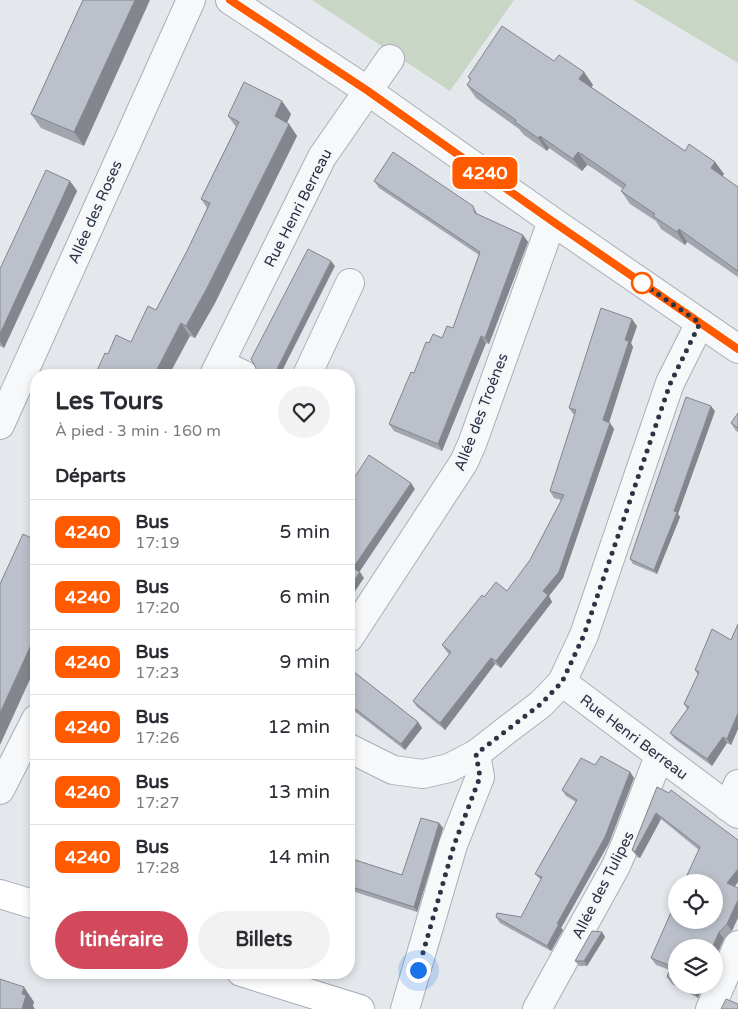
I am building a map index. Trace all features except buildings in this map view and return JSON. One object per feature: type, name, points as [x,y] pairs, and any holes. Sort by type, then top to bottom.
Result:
[{"type":"main road","points":[[0,894],[30,903]]},
{"type":"main road","points":[[264,979],[360,1009]]},
{"type":"street","name":"Allée des Roses","points":[[0,425],[191,0]]},
{"type":"street","points":[[230,0],[368,91],[738,349]]},
{"type":"street","name":"Rue Henri Berreau","points":[[217,369],[322,157],[390,59]]},
{"type":"street","name":"Allée des Troénes","points":[[355,629],[464,462],[552,221]]},
{"type":"street","points":[[310,369],[350,283]]},
{"type":"street","points":[[355,751],[393,770],[423,774],[449,768],[476,754],[541,704],[562,682],[584,635],[670,384],[700,323]]},
{"type":"street","name":"Rue Henri Berreau","points":[[562,682],[658,756],[735,802]]},
{"type":"street","points":[[0,790],[30,731]]},
{"type":"street","points":[[405,1009],[454,845],[480,777],[476,754]]},
{"type":"street","name":"Allée des Tulipes","points":[[538,1009],[616,866],[658,756]]},
{"type":"street","points":[[710,1009],[738,944]]},
{"type":"green space","points":[[312,0],[514,0],[450,91]]},
{"type":"green space","points":[[633,0],[738,0],[738,63]]},
{"type":"bus line","name":"4240","points":[[230,0],[368,91],[738,349]]},
{"type":"route","points":[[418,970],[454,845],[480,777],[476,754],[541,704],[562,682],[584,635],[670,384],[700,323],[639,281],[642,283]]}]
